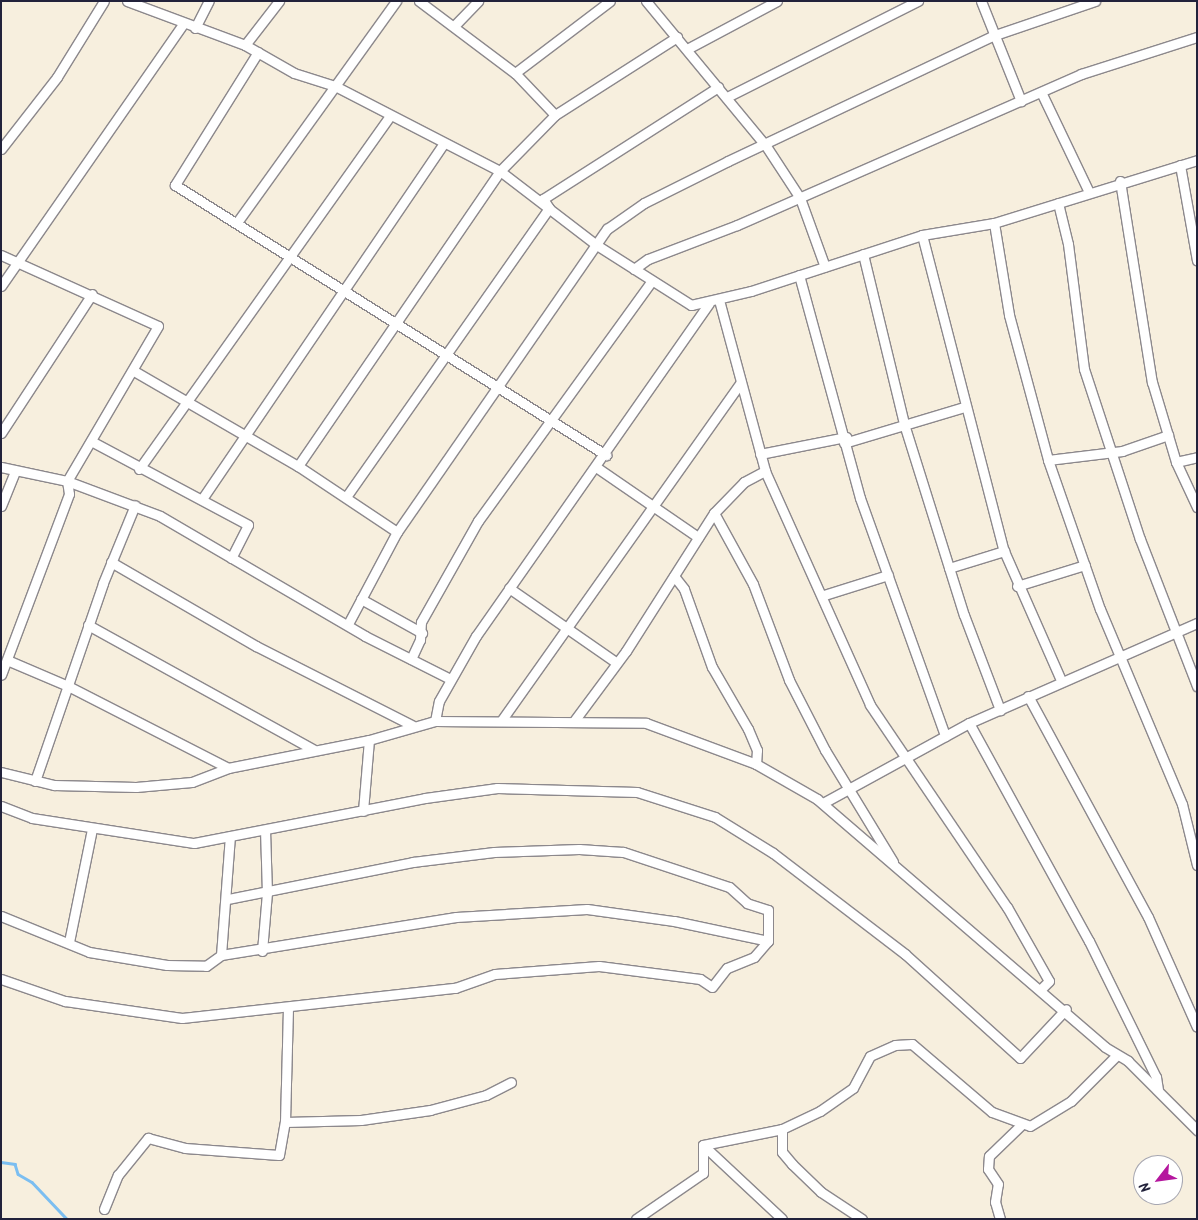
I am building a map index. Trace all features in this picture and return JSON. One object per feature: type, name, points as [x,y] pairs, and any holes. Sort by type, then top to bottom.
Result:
[{"type":"street","points":[[1,149],[57,77],[104,1]]},
{"type":"street","points":[[127,1],[183,24],[244,45],[294,73],[335,86],[389,117],[500,170],[595,244],[691,305],[720,300],[922,235],[994,223],[1120,182],[1197,160]]},
{"type":"street","points":[[195,28],[209,1]]},
{"type":"street","points":[[244,45],[279,1]]},
{"type":"street","points":[[238,221],[396,1]]},
{"type":"street","points":[[419,1],[515,73],[556,115]]},
{"type":"street","points":[[454,26],[478,1]]},
{"type":"street","points":[[515,73],[610,1]]},
{"type":"street","points":[[646,1],[766,146],[800,198],[825,267]]},
{"type":"street","points":[[687,49],[777,1]]},
{"type":"street","points":[[727,97],[918,1]]},
{"type":"street","points":[[981,1],[992,36],[1021,100]]},
{"type":"street","points":[[348,624],[397,532],[607,229],[644,203],[992,36],[1095,1]]},
{"type":"street","points":[[1,286],[183,24]]},
{"type":"street","points":[[298,466],[395,321],[500,170],[556,115],[677,37]]},
{"type":"street","points":[[634,269],[648,258],[800,198],[1021,100],[1197,37]]},
{"type":"street","points":[[258,52],[175,185],[238,221],[290,257],[606,454]]},
{"type":"street","points":[[549,208],[542,199],[549,193],[718,87]]},
{"type":"street","points":[[1041,92],[1089,192]]},
{"type":"street","points":[[138,469],[389,117]]},
{"type":"street","points":[[202,500],[341,289],[443,144]]},
{"type":"street","points":[[1180,165],[1197,260]]},
{"type":"street","points":[[1120,182],[1152,382],[1176,462],[1197,507]]},
{"type":"street","points":[[1058,203],[1068,244],[1084,369],[1110,452],[1175,633],[1197,686]]},
{"type":"street","points":[[346,497],[549,208]]},
{"type":"street","points":[[994,223],[1009,315],[1048,460],[1084,565],[1182,804],[1197,865]]},
{"type":"street","points":[[922,235],[964,407],[1004,551],[1017,586],[1060,680]]},
{"type":"street","points":[[863,254],[904,424],[949,568],[1000,710]]},
{"type":"street","points":[[1,255],[92,294],[158,326],[134,371],[67,481],[69,494],[1,675]]},
{"type":"street","points":[[799,275],[845,440],[888,575],[945,736]]},
{"type":"street","points":[[411,658],[422,633],[421,622],[478,521],[550,418],[652,281]]},
{"type":"street","points":[[1,433],[92,294]]},
{"type":"street","points":[[720,300],[765,471],[824,595],[870,705],[903,757],[1007,907],[1049,981],[1041,990]]},
{"type":"street","points":[[435,721],[450,679],[509,588],[606,454],[709,303]]},
{"type":"street","points":[[134,371],[188,401],[243,436],[298,466],[397,532]]},
{"type":"street","points":[[501,721],[565,626],[741,382]]},
{"type":"street","points":[[760,454],[845,440],[964,407]]},
{"type":"street","points":[[1048,460],[1110,452],[1168,435]]},
{"type":"street","points":[[91,442],[138,469],[248,525],[230,558]]},
{"type":"street","points":[[1176,462],[1197,458]]},
{"type":"street","points":[[1,467],[14,472],[67,481],[135,505],[450,679]]},
{"type":"street","points":[[596,468],[650,506],[698,536]]},
{"type":"street","points":[[574,721],[617,662],[714,514],[744,482],[765,471]]},
{"type":"street","points":[[1,506],[14,472]]},
{"type":"street","points":[[35,781],[88,625],[135,505]]},
{"type":"street","points":[[714,514],[753,584],[789,680],[847,788],[898,871]]},
{"type":"street","points":[[949,568],[1004,551]]},
{"type":"street","points":[[112,562],[256,646],[412,725]]},
{"type":"street","points":[[1017,586],[1084,565]]},
{"type":"street","points":[[824,595],[888,575]]},
{"type":"street","points":[[674,576],[684,589],[712,667],[748,729],[757,750],[756,764]]},
{"type":"street","points":[[509,588],[617,662]]},
{"type":"street","points":[[361,599],[422,633]]},
{"type":"street","points":[[823,804],[847,788],[969,723],[1060,680],[1197,623]]},
{"type":"street","points":[[88,625],[313,749]]},
{"type":"street","points":[[7,660],[68,686],[228,768]]},
{"type":"street","points":[[1028,696],[1148,917],[1197,1027]]},
{"type":"street","points":[[1,772],[35,781],[136,787],[192,782],[228,768],[313,749],[369,740],[412,725],[435,721],[646,723],[756,764],[823,804],[898,871],[1066,1009],[1158,1089],[1167,1104],[1195,1126]]},
{"type":"street","points":[[969,723],[1089,941],[1156,1076],[1158,1089]]},
{"type":"street","points":[[363,811],[369,740]]},
{"type":"street","points":[[1,806],[32,818],[92,829],[194,843],[497,788],[607,790],[670,799],[715,817],[773,853],[905,954],[1020,1058],[1066,1009]]},
{"type":"street","points":[[69,942],[92,829]]},
{"type":"street","points":[[262,951],[267,893],[265,831]]},
{"type":"street","points":[[222,955],[230,836]]},
{"type":"street","points":[[1,979],[65,1002],[182,1018],[288,1009],[454,988],[495,974],[599,966],[700,979],[712,987],[727,968],[754,957],[768,941],[768,910],[709,878],[623,852],[579,848],[494,852],[413,862],[267,893],[227,899]]},
{"type":"street","points":[[1,916],[90,952],[167,965],[206,966],[222,955],[262,951],[456,917],[587,908],[674,921],[768,941]]},
{"type":"street","points":[[104,1208],[118,1176],[148,1138],[185,1148],[279,1155],[285,1122],[288,1009]]},
{"type":"street","points":[[704,1145],[782,1129],[840,1099],[853,1088],[870,1056],[896,1045],[912,1044],[961,1090],[1021,1125]]},
{"type":"street","points":[[1000,1219],[995,1202],[998,1184],[988,1169],[989,1156],[1021,1125],[1038,1122],[1071,1101],[1117,1055]]},
{"type":"street","points":[[285,1122],[361,1120],[430,1110],[486,1095],[511,1082]]},
{"type":"street","points":[[782,1129],[782,1152],[792,1164],[821,1192],[862,1219]]},
{"type":"street","points":[[636,1219],[703,1173],[704,1145]]},
{"type":"street","points":[[704,1145],[782,1219]]},
{"type":"waterway","points":[[1,1162],[15,1164],[18,1174],[32,1182],[67,1219]]}]
